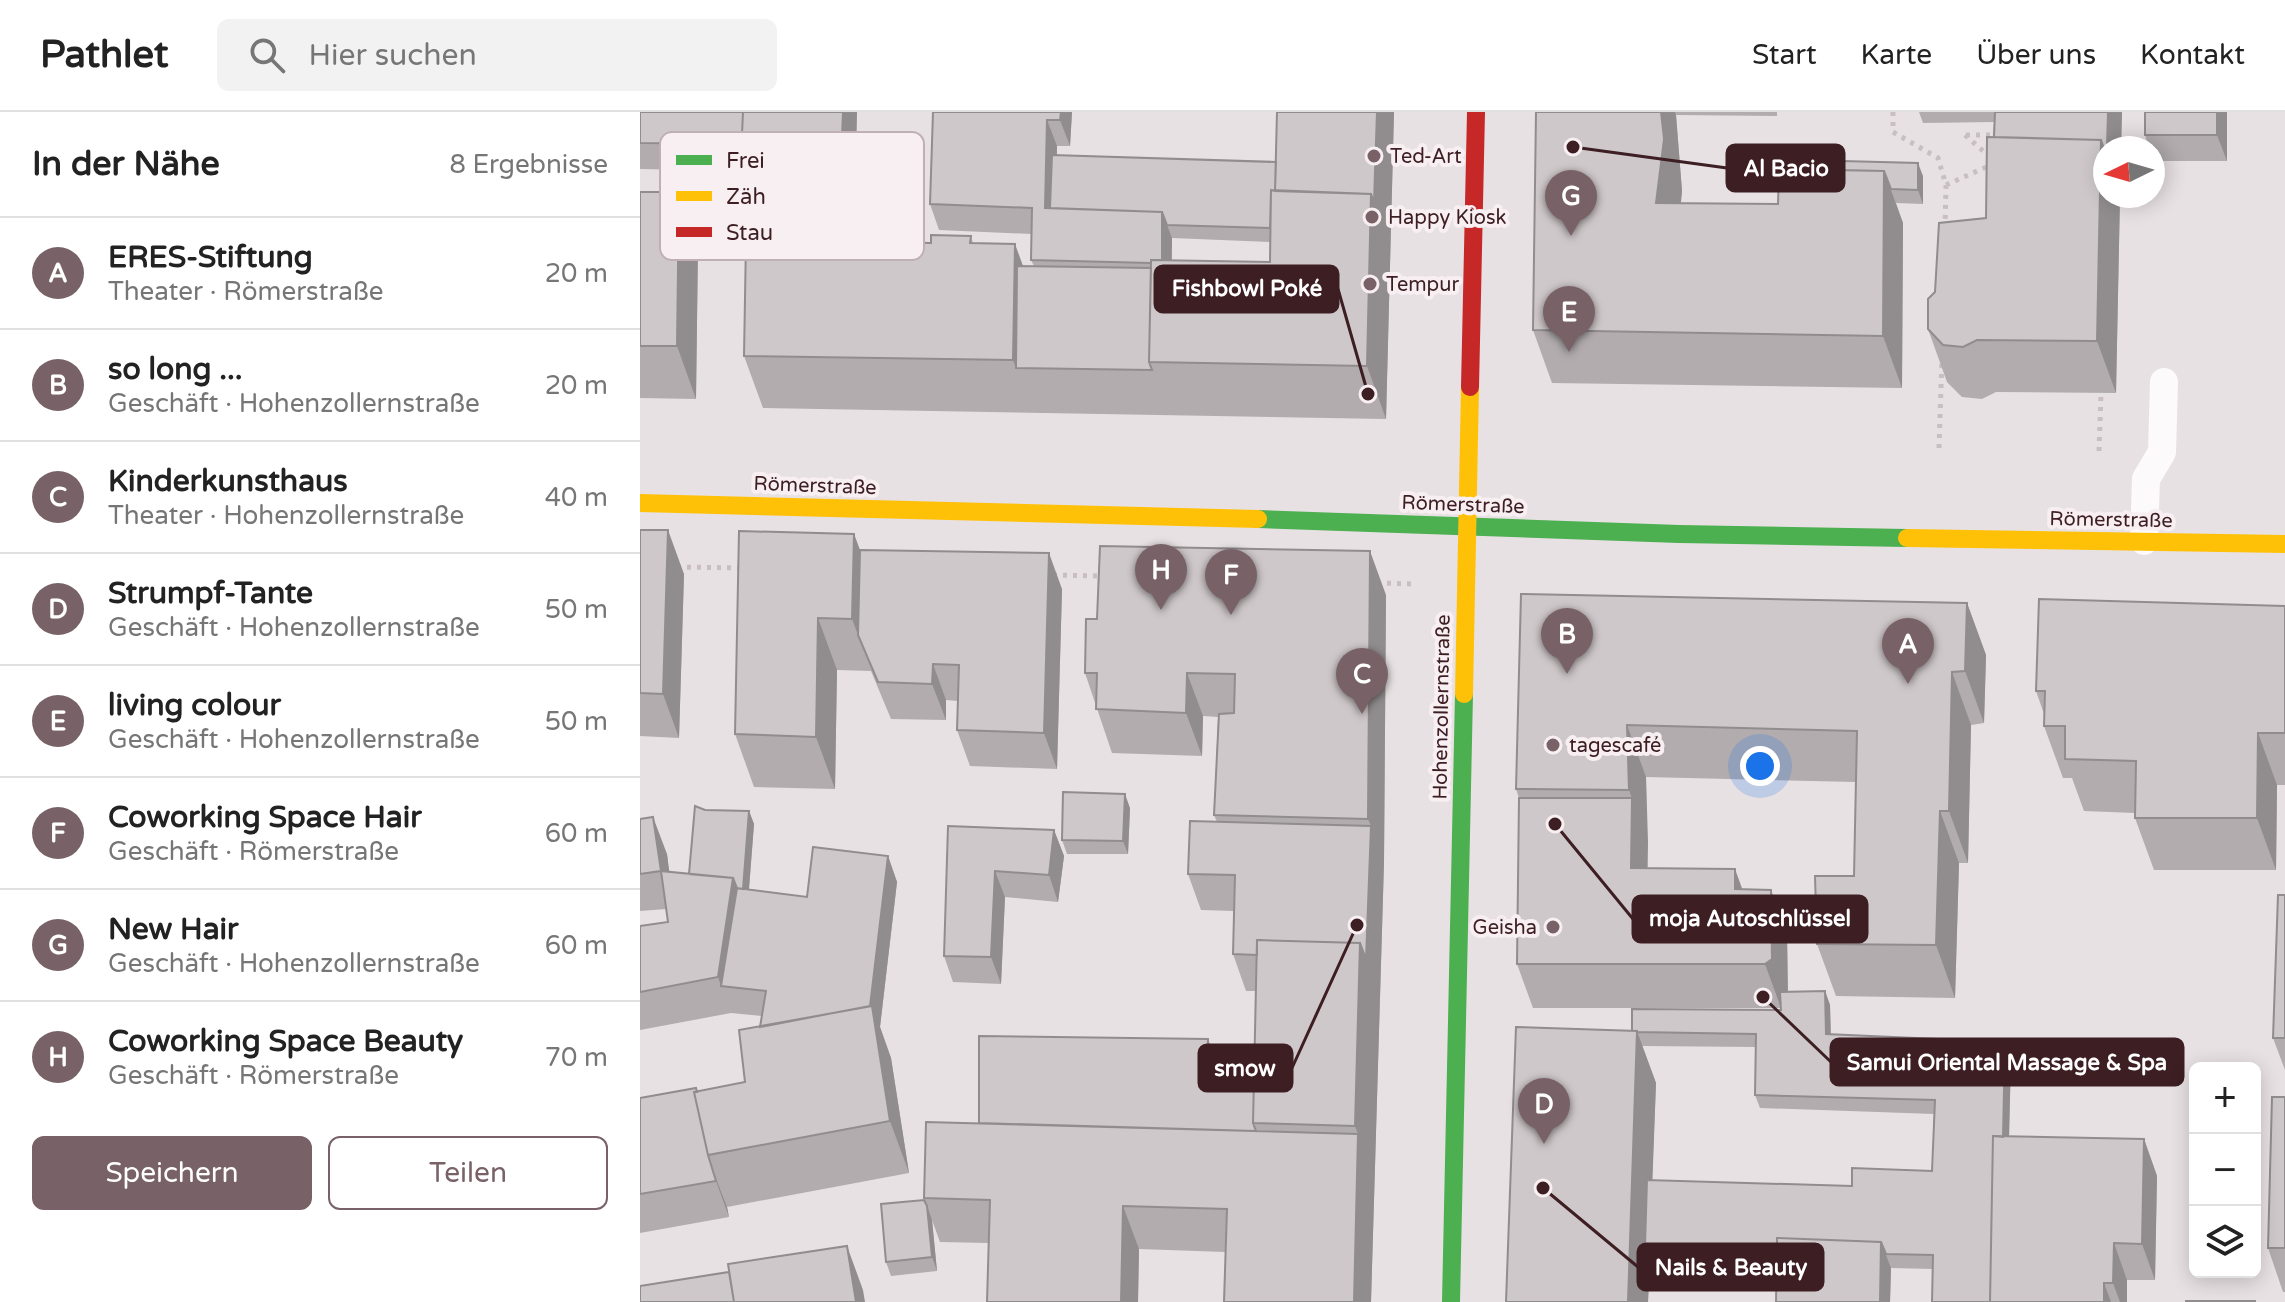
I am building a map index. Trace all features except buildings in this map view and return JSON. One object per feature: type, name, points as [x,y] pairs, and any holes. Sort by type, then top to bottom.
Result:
[{"type":"street","name":"Hohenzollernstraße","points":[[1451,1302],[1476,112]]},
{"type":"street","name":"Römerstraße","points":[[640,503],[1679,534],[2285,544]]},
{"type":"lane","points":[[2144,541],[2146,479],[2162,452],[2164,382]]},
{"type":"path","points":[[1893,112],[1893,132],[1938,158],[1946,185],[1945,232]]},
{"type":"path","points":[[1946,185],[1995,161],[1965,135],[2009,135]]},
{"type":"path","points":[[1939,448],[1942,355]]},
{"type":"path","points":[[2099,451],[2101,394]]},
{"type":"traffic: fast","points":[[1258,519],[1679,534],[1907,538]]},
{"type":"traffic: fast","points":[[1451,1302],[1464,694]]},
{"type":"traffic: slow","points":[[1464,694],[1470,387]]},
{"type":"traffic: slow","points":[[640,503],[1258,519]]},
{"type":"traffic: slow","points":[[1907,538],[2285,544]]},
{"type":"traffic: jam","points":[[1470,387],[1476,112]]},
{"type":"place","name":"Al Bacio","points":[[1573,147]]},
{"type":"place","name":"Ted-Art","points":[[1374,156]]},
{"type":"place","name":"Happy Kiosk","points":[[1372,217]]},
{"type":"place","name":"New Hair","points":[[1571,236]]},
{"type":"place","name":"Tempur","points":[[1370,284]]},
{"type":"place","name":"living colour","points":[[1569,352]]},
{"type":"place","name":"Fishbowl Poké","points":[[1368,394]]},
{"type":"place","name":"Coworking Space Beauty","points":[[1161,610]]},
{"type":"place","name":"Coworking Space Hair","points":[[1231,615]]},
{"type":"place","name":"so long ...","points":[[1567,674]]},
{"type":"place","name":"ERES-Stiftung","points":[[1908,684]]},
{"type":"place","name":"Kinderkunsthaus","points":[[1362,714]]},
{"type":"place","name":"tagescafé","points":[[1553,745]]},
{"type":"place","name":"moja Autoschlüssel","points":[[1555,824]]},
{"type":"place","name":"smow","points":[[1357,925]]},
{"type":"place","name":"Geisha","points":[[1553,927]]},
{"type":"place","name":"Samui Oriental Massage & Spa","points":[[1763,997]]},
{"type":"place","name":"Strumpf-Tante","points":[[1544,1144]]},
{"type":"place","name":"Nails & Beauty","points":[[1543,1188]]}]
